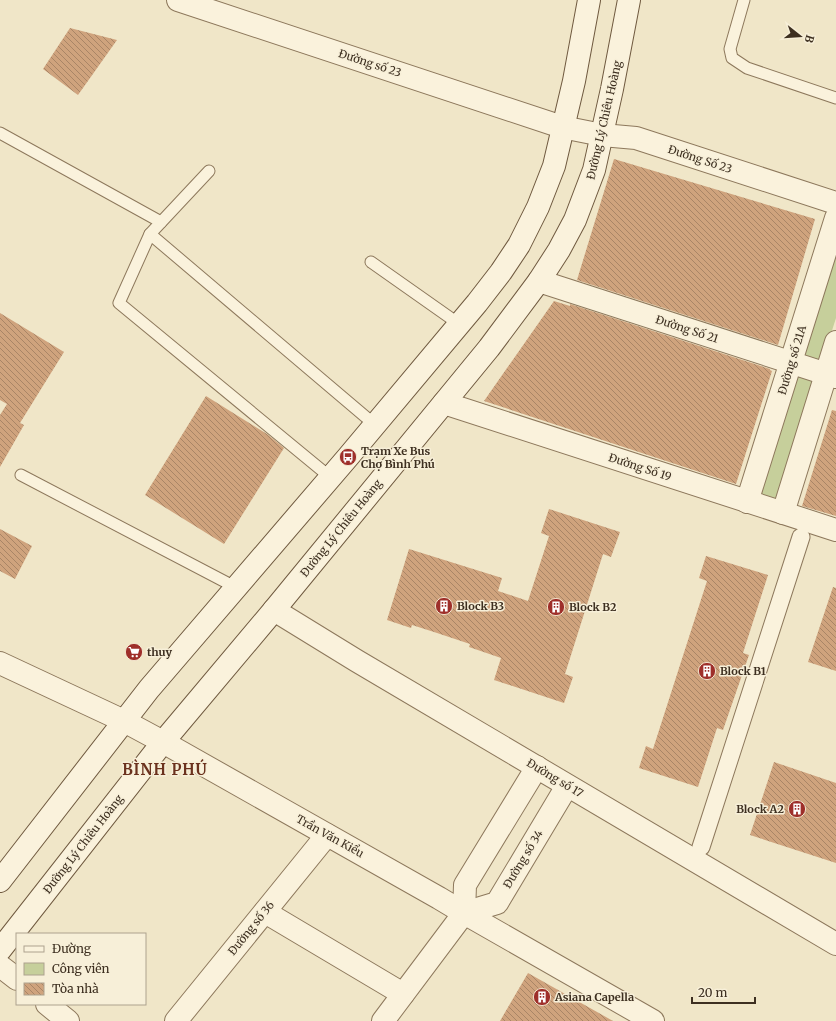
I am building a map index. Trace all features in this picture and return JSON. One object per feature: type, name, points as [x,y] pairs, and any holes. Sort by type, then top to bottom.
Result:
[{"type":"street","name":"Đường số 23","points":[[178,0],[562,126]]},
{"type":"street","points":[[0,881],[124,721],[459,324],[501,272],[519,245],[538,207],[554,166],[562,126],[574,80],[589,0]]},
{"type":"street","name":"Đường Lý Chiêu Hoàng","points":[[0,950],[163,742],[274,610],[489,348],[539,281],[559,250],[575,220],[594,170],[612,89],[629,0]]},
{"type":"street","name":"Đường Số 23","points":[[562,126],[602,134],[636,138],[836,203]]},
{"type":"street","name":"Đường số 21A","points":[[747,502],[836,218]]},
{"type":"street","name":"Đường Số 21","points":[[539,281],[831,376]]},
{"type":"street","points":[[783,513],[831,376],[836,342]]},
{"type":"street","name":"Đường Số 19","points":[[444,403],[836,530]]},
{"type":"street","points":[[701,847],[801,537]]},
{"type":"street","name":"Đường số 17","points":[[274,610],[567,786],[836,944]]},
{"type":"street","name":"Trần Văn Kiểu","points":[[0,663],[124,721],[163,742],[653,1021]]},
{"type":"street","points":[[383,1021],[464,913],[465,885],[537,767]]},
{"type":"street","name":"Đường số 34","points":[[464,913],[497,903],[567,786]]},
{"type":"street","name":"Đường số 36","points":[[176,1021],[326,835]]},
{"type":"street","points":[[264,912],[402,994]]},
{"type":"street","points":[[0,966],[16,979]]},
{"type":"street","points":[[48,1005],[68,1021]]},
{"type":"lane","points":[[744,0],[730,49],[732,58],[747,68],[836,98]]},
{"type":"lane","points":[[0,133],[161,222]]},
{"type":"lane","points":[[209,171],[150,234],[119,303],[330,477]]},
{"type":"lane","points":[[150,234],[374,424]]},
{"type":"lane","points":[[371,262],[459,324]]},
{"type":"lane","points":[[21,475],[236,588]]},
{"type":"green space","points":[[836,245],[836,318],[821,365],[800,358]]},
{"type":"green space","points":[[796,372],[817,378],[777,504],[756,498]]},
{"type":"building","points":[[70,28],[117,40],[78,95],[43,69]]},
{"type":"building","points":[[614,159],[815,219],[778,345],[577,280]]},
{"type":"building","points":[[554,301],[570,306],[570,304],[770,369],[772,371],[736,484],[484,401]]},
{"type":"building","points":[[0,313],[64,352],[20,423],[24,425],[0,467],[0,415],[7,404],[0,400]]},
{"type":"building","points":[[206,396],[267,434],[284,448],[224,544],[145,495]]},
{"type":"building","points":[[832,410],[836,411],[836,516],[802,506]]},
{"type":"building","points":[[549,509],[620,532],[611,557],[603,554],[565,674],[573,677],[564,703],[494,680],[501,658],[469,647],[470,644],[434,632],[412,625],[411,628],[387,620],[409,549],[502,578],[498,591],[528,601],[549,536],[541,533]]},
{"type":"building","points":[[0,529],[32,546],[15,579],[0,571]]},
{"type":"building","name":"Block B1","points":[[706,556],[768,575],[743,653],[749,655],[723,730],[717,728],[698,787],[639,768],[646,746],[653,749],[707,581],[699,578]]},
{"type":"building","points":[[833,587],[836,588],[836,671],[808,662]]},
{"type":"building","name":"Block A2","points":[[774,762],[836,783],[836,863],[750,835]]},
{"type":"building","name":"Asiana Capella","points":[[528,973],[613,1021],[500,1021]]},
{"type":"place","name":"Trạm Xe Bus Chợ Bình Phú","points":[[348,457]]},
{"type":"place","name":"Block B3","points":[[444,606]]},
{"type":"place","name":"Block B2","points":[[556,607]]},
{"type":"place","name":"thuy","points":[[134,652]]},
{"type":"place","name":"Block B1","points":[[707,671]]},
{"type":"place","name":"Block A2","points":[[797,809]]},
{"type":"place","name":"Asiana Capella","points":[[542,997]]},
{"type":"district","name":"BÌNH PHÚ","points":[[165,770]]}]
